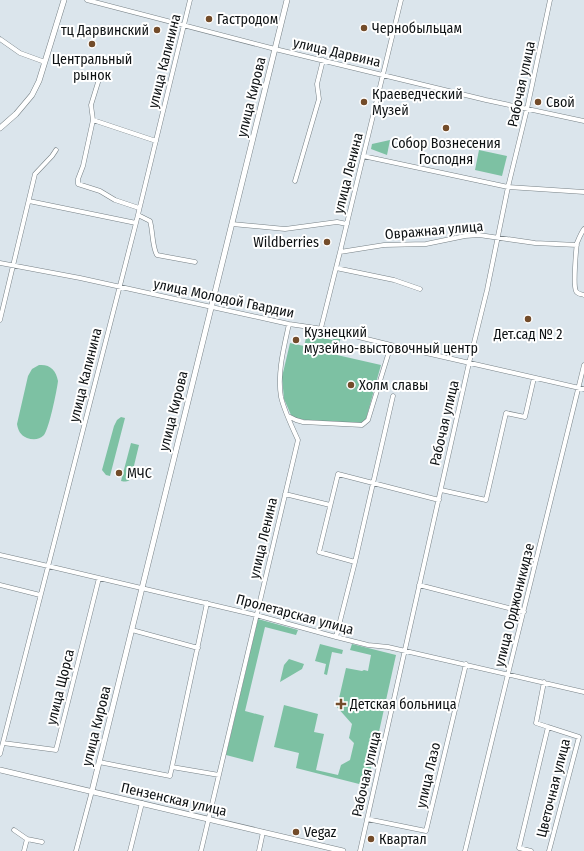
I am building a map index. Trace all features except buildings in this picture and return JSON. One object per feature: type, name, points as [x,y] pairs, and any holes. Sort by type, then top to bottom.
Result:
[{"type":"street","points":[[0,128],[16,114],[32,95],[39,82],[64,0]]},
{"type":"street","name":"улица Дарвина","points":[[87,0],[276,49],[584,122]]},
{"type":"street","name":"улица Калинина","points":[[0,754],[140,208],[190,0]]},
{"type":"street","name":"улица Кирова","points":[[76,851],[287,0]]},
{"type":"street","name":"улица Ленина","points":[[321,328],[401,0]]},
{"type":"street","name":"Рабочая улица","points":[[360,851],[498,238],[508,187],[527,109],[550,0]]},
{"type":"street","points":[[0,39],[20,53],[44,63]]},
{"type":"street","points":[[295,181],[319,99],[317,84],[323,60]]},
{"type":"street","points":[[100,76],[91,105],[93,120],[78,184],[100,191],[115,200],[140,208]]},
{"type":"street","points":[[93,120],[156,140]]},
{"type":"street","points":[[0,320],[35,174],[56,150]]},
{"type":"street","points":[[363,156],[508,187],[584,192]]},
{"type":"street","points":[[29,201],[136,223]]},
{"type":"street","points":[[138,215],[150,221],[155,251],[158,255],[170,256],[195,262]]},
{"type":"street","points":[[232,224],[285,229],[337,222],[347,224]]},
{"type":"street","points":[[584,229],[577,245],[574,288],[578,294],[584,295]]},
{"type":"street","name":"Овражная улица","points":[[340,252],[384,245],[426,244],[465,236],[479,235],[535,243],[577,245]]},
{"type":"street","name":"улица Молодой Гвардии","points":[[0,263],[80,278],[119,288],[211,306],[289,324],[321,328],[391,346],[584,389]]},
{"type":"street","points":[[336,268],[394,280],[420,289]]},
{"type":"street","name":"улица Ленина","points":[[201,851],[298,440],[284,406],[280,385],[280,372],[289,324]]},
{"type":"street","points":[[288,416],[303,422],[362,425],[368,420],[391,346]]},
{"type":"street","name":"улица Орджоникидзе","points":[[465,851],[584,365]]},
{"type":"street","points":[[441,490],[486,500],[506,413],[526,417],[534,378]]},
{"type":"street","points":[[336,637],[374,483],[393,396]]},
{"type":"street","points":[[355,562],[319,552],[338,474],[439,500]]},
{"type":"street","points":[[285,494],[330,505]]},
{"type":"street","name":"Пролетарская улица","points":[[0,555],[207,603],[368,645],[405,650],[584,692]]},
{"type":"street","name":"улица Щорса","points":[[3,743],[56,750],[99,578]]},
{"type":"street","points":[[0,585],[40,595]]},
{"type":"street","points":[[419,585],[524,612]]},
{"type":"street","points":[[99,762],[170,776],[207,603]]},
{"type":"street","points":[[132,630],[198,648]]},
{"type":"street","name":"улица Лазо","points":[[367,819],[426,832],[466,664]]},
{"type":"street","name":"Цветочная улица","points":[[544,682],[536,724],[579,737],[549,851]]},
{"type":"street","name":"Цветочная улица","points":[[531,851],[519,848],[548,727]]},
{"type":"street","points":[[172,766],[219,775]]},
{"type":"street","name":"Пензенская улица","points":[[0,770],[343,851]]},
{"type":"street","points":[[130,851],[142,803]]},
{"type":"street","points":[[14,830],[27,839],[42,842]]},
{"type":"street","points":[[259,851],[264,832]]},
{"type":"street","points":[[24,851],[27,839]]},
{"type":"green space","points":[[390,140],[387,155],[371,149],[372,144]]},
{"type":"green space","points":[[479,150],[507,156],[502,176],[475,170]]},
{"type":"green space","points":[[307,334],[332,340],[338,336],[341,336],[337,355],[381,365],[366,419],[362,423],[305,420],[291,415],[284,399],[282,377],[290,343],[304,346]]},
{"type":"green space","points":[[39,365],[52,368],[58,381],[46,431],[40,438],[31,439],[21,434],[17,424],[28,376],[32,369]]},
{"type":"green space","points":[[121,417],[125,418],[110,476],[106,475],[102,470],[114,426],[117,420]]},
{"type":"green space","points":[[131,443],[139,445],[131,478],[124,482],[121,481]]},
{"type":"green space","points":[[258,619],[298,630],[296,635],[265,627],[245,711],[264,716],[253,762],[226,755]]},
{"type":"green space","points":[[320,644],[343,650],[342,654],[332,652],[327,675],[324,674],[326,664],[315,661]]},
{"type":"green space","points":[[352,644],[396,655],[367,786],[296,768],[299,753],[274,747],[284,705],[318,714],[314,732],[324,734],[316,770],[338,775],[341,765],[350,760],[354,743],[349,738],[352,724],[337,707],[346,668],[368,671],[371,655],[350,650]]},
{"type":"green space","points":[[289,659],[304,664],[302,669],[280,682],[284,665]]},
{"type":"place","name":"Гастродом","points":[[209,19]]},
{"type":"place","name":"Чернобыльцам","points":[[364,28]]},
{"type":"place","name":"тц Дарвинский","points":[[157,30]]},
{"type":"place","name":"Центральный рынок","points":[[92,44]]},
{"type":"place","name":"Краеведческий Музей","points":[[364,102]]},
{"type":"place","name":"Свой","points":[[538,102]]},
{"type":"place","name":"Собор Вознесения Господня","points":[[446,128]]},
{"type":"place","name":"Wildberries","points":[[327,242]]},
{"type":"place","name":"Дет.сад № 2","points":[[528,319]]},
{"type":"place","name":"Кузнецкий музейно-выстовочный центр","points":[[296,340]]},
{"type":"place","name":"Холм славы","points":[[351,385]]},
{"type":"place","name":"МЧС","points":[[119,473]]},
{"type":"place","name":"Детская больница","points":[[341,704]]},
{"type":"place","name":"Vegaz","points":[[296,832]]},
{"type":"place","name":"Квартал","points":[[371,839]]}]
